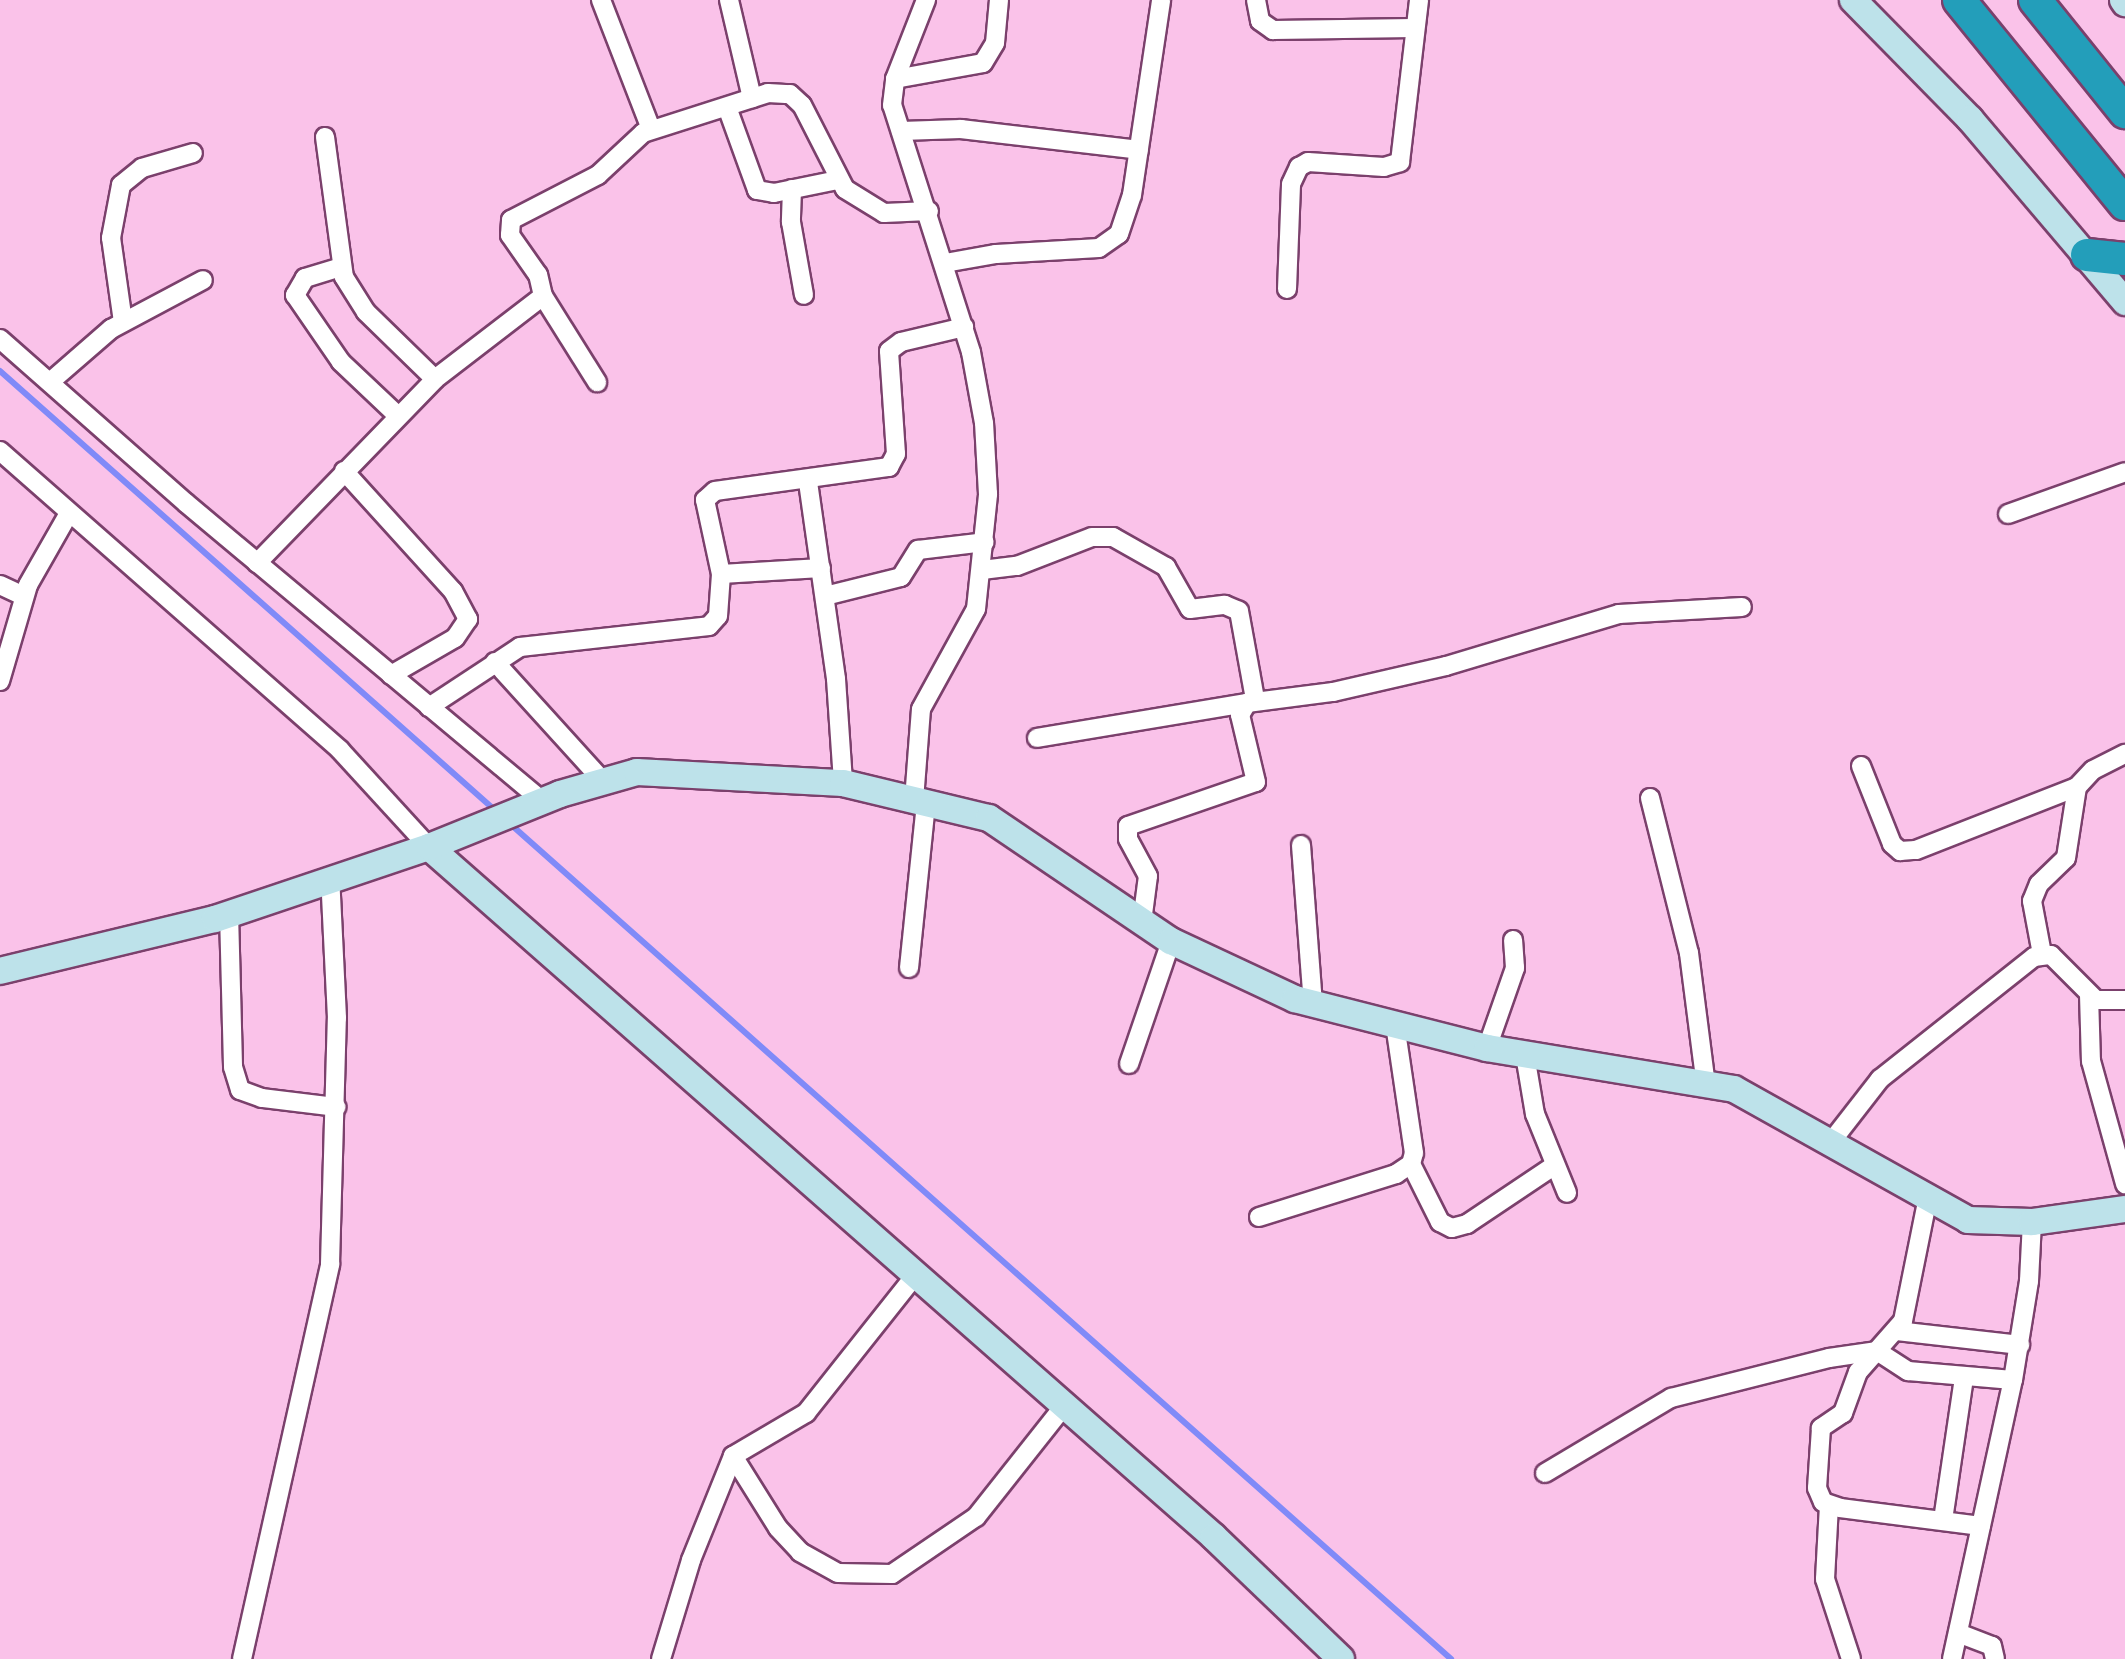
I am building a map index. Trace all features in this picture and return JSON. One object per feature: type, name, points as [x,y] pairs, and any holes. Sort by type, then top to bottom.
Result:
[{"type":"highway","points":[[1959,0],[2125,204]]},
{"type":"highway","points":[[2035,0],[2125,112]]},
{"type":"highway","points":[[2087,255],[2125,259]]},
{"type":"main road","points":[[1853,0],[1970,119],[2125,302]]},
{"type":"main road","points":[[0,971],[229,913],[437,844],[536,804],[637,772],[843,783],[989,818],[1171,941],[1313,1003],[1487,1048],[1734,1089],[1968,1220],[2032,1222],[2125,1209]]},
{"type":"main road","points":[[437,844],[1214,1537],[1341,1659]]},
{"type":"street","points":[[601,0],[651,129]]},
{"type":"street","points":[[729,0],[752,98]]},
{"type":"street","points":[[909,968],[920,802],[921,709],[966,633],[982,570],[985,542],[984,423],[964,327],[929,211],[892,105],[895,79],[926,0]]},
{"type":"street","points":[[895,79],[983,63],[995,43],[999,0]]},
{"type":"street","points":[[945,263],[1111,244],[1127,217],[1161,0]]},
{"type":"street","points":[[1256,0],[1260,21],[1273,30],[1414,28]]},
{"type":"street","points":[[1287,289],[1291,184],[1299,167],[1308,162],[1384,167],[1400,162],[1419,0]]},
{"type":"street","points":[[597,382],[543,296],[538,275],[510,235],[511,220],[598,175],[630,141],[651,129],[780,92],[796,97],[838,180],[872,209],[929,211]]},
{"type":"street","points":[[727,107],[752,184],[764,193],[838,180]]},
{"type":"street","points":[[901,131],[961,129],[1139,150]]},
{"type":"street","points":[[325,137],[341,267],[366,312],[435,379]]},
{"type":"street","points":[[123,322],[111,238],[121,185],[142,168],[193,153]]},
{"type":"street","points":[[792,189],[791,222],[804,295]]},
{"type":"street","points":[[341,267],[305,278],[295,295],[341,362],[397,415]]},
{"type":"street","points":[[50,382],[123,322],[203,280]]},
{"type":"street","points":[[257,563],[435,379],[543,296]]},
{"type":"street","points":[[429,707],[495,662],[536,643],[709,626],[718,616],[721,574],[705,508],[709,495],[881,470],[895,462],[889,351],[901,342],[964,327]]},
{"type":"street","points":[[0,339],[257,563],[429,707],[536,804]]},
{"type":"street","points":[[0,451],[340,750],[437,844]]},
{"type":"street","points":[[344,471],[453,591],[468,619],[455,638],[391,675]]},
{"type":"street","points":[[2008,514],[2125,472]]},
{"type":"street","points":[[808,482],[825,596],[843,783]]},
{"type":"street","points":[[0,681],[24,596],[69,513]]},
{"type":"street","points":[[982,570],[1017,566],[1092,537],[1113,537],[1166,567],[1190,609],[1225,605],[1239,611],[1251,701],[1240,715],[1256,782],[1128,826],[1128,839],[1148,876],[1142,922]]},
{"type":"street","points":[[825,596],[901,577],[918,550],[985,542]]},
{"type":"street","points":[[721,574],[821,568]]},
{"type":"street","points":[[0,585],[24,596]]},
{"type":"street","points":[[1037,738],[1251,701],[1316,695],[1404,676],[1632,612],[1742,607]]},
{"type":"street","points":[[495,662],[604,782]]},
{"type":"street","points":[[1861,766],[1892,844],[1900,851],[1916,850],[2077,787],[2093,770],[2125,754]]},
{"type":"street","points":[[2042,954],[2032,901],[2039,884],[2066,858],[2077,787]]},
{"type":"street","points":[[1650,798],[1693,969],[1706,1085]]},
{"type":"street","points":[[1301,845],[1313,1003]]},
{"type":"street","points":[[242,1659],[330,1264],[336,1107],[330,877]]},
{"type":"street","points":[[229,913],[235,1081],[249,1095],[336,1107]]},
{"type":"street","points":[[1487,1048],[1515,968],[1513,940]]},
{"type":"street","points":[[1129,1064],[1171,941]]},
{"type":"street","points":[[2042,954],[2060,962],[2089,995],[2104,1001],[2125,1000]]},
{"type":"street","points":[[1831,1142],[1880,1079],[2042,954]]},
{"type":"street","points":[[2089,995],[2091,1061],[2125,1184]]},
{"type":"street","points":[[1395,1025],[1411,1164],[1440,1222],[1452,1228],[1467,1224],[1555,1165]]},
{"type":"street","points":[[1525,1055],[1535,1114],[1567,1193]]},
{"type":"street","points":[[1259,1217],[1396,1174],[1411,1164]]},
{"type":"street","points":[[1851,1659],[1825,1579],[1829,1505],[1817,1488],[1821,1428],[1843,1413],[1858,1372],[1897,1331],[1928,1197]]},
{"type":"street","points":[[1952,1659],[2020,1345],[2032,1222]]},
{"type":"street","points":[[661,1659],[691,1560],[733,1456],[806,1413],[917,1273]]},
{"type":"street","points":[[1897,1331],[2020,1345]]},
{"type":"street","points":[[1545,1473],[1671,1398],[1752,1375],[1877,1351],[1908,1371],[2013,1380]]},
{"type":"street","points":[[1943,1520],[1964,1377]]},
{"type":"street","points":[[733,1456],[778,1528],[800,1552],[838,1573],[892,1574],[976,1517],[1064,1406]]},
{"type":"street","points":[[1829,1505],[1981,1526]]},
{"type":"street","points":[[1958,1633],[1992,1646],[1995,1659]]},
{"type":"waterway","points":[[0,371],[497,812]]},
{"type":"waterway","points":[[508,822],[1451,1659]]}]
